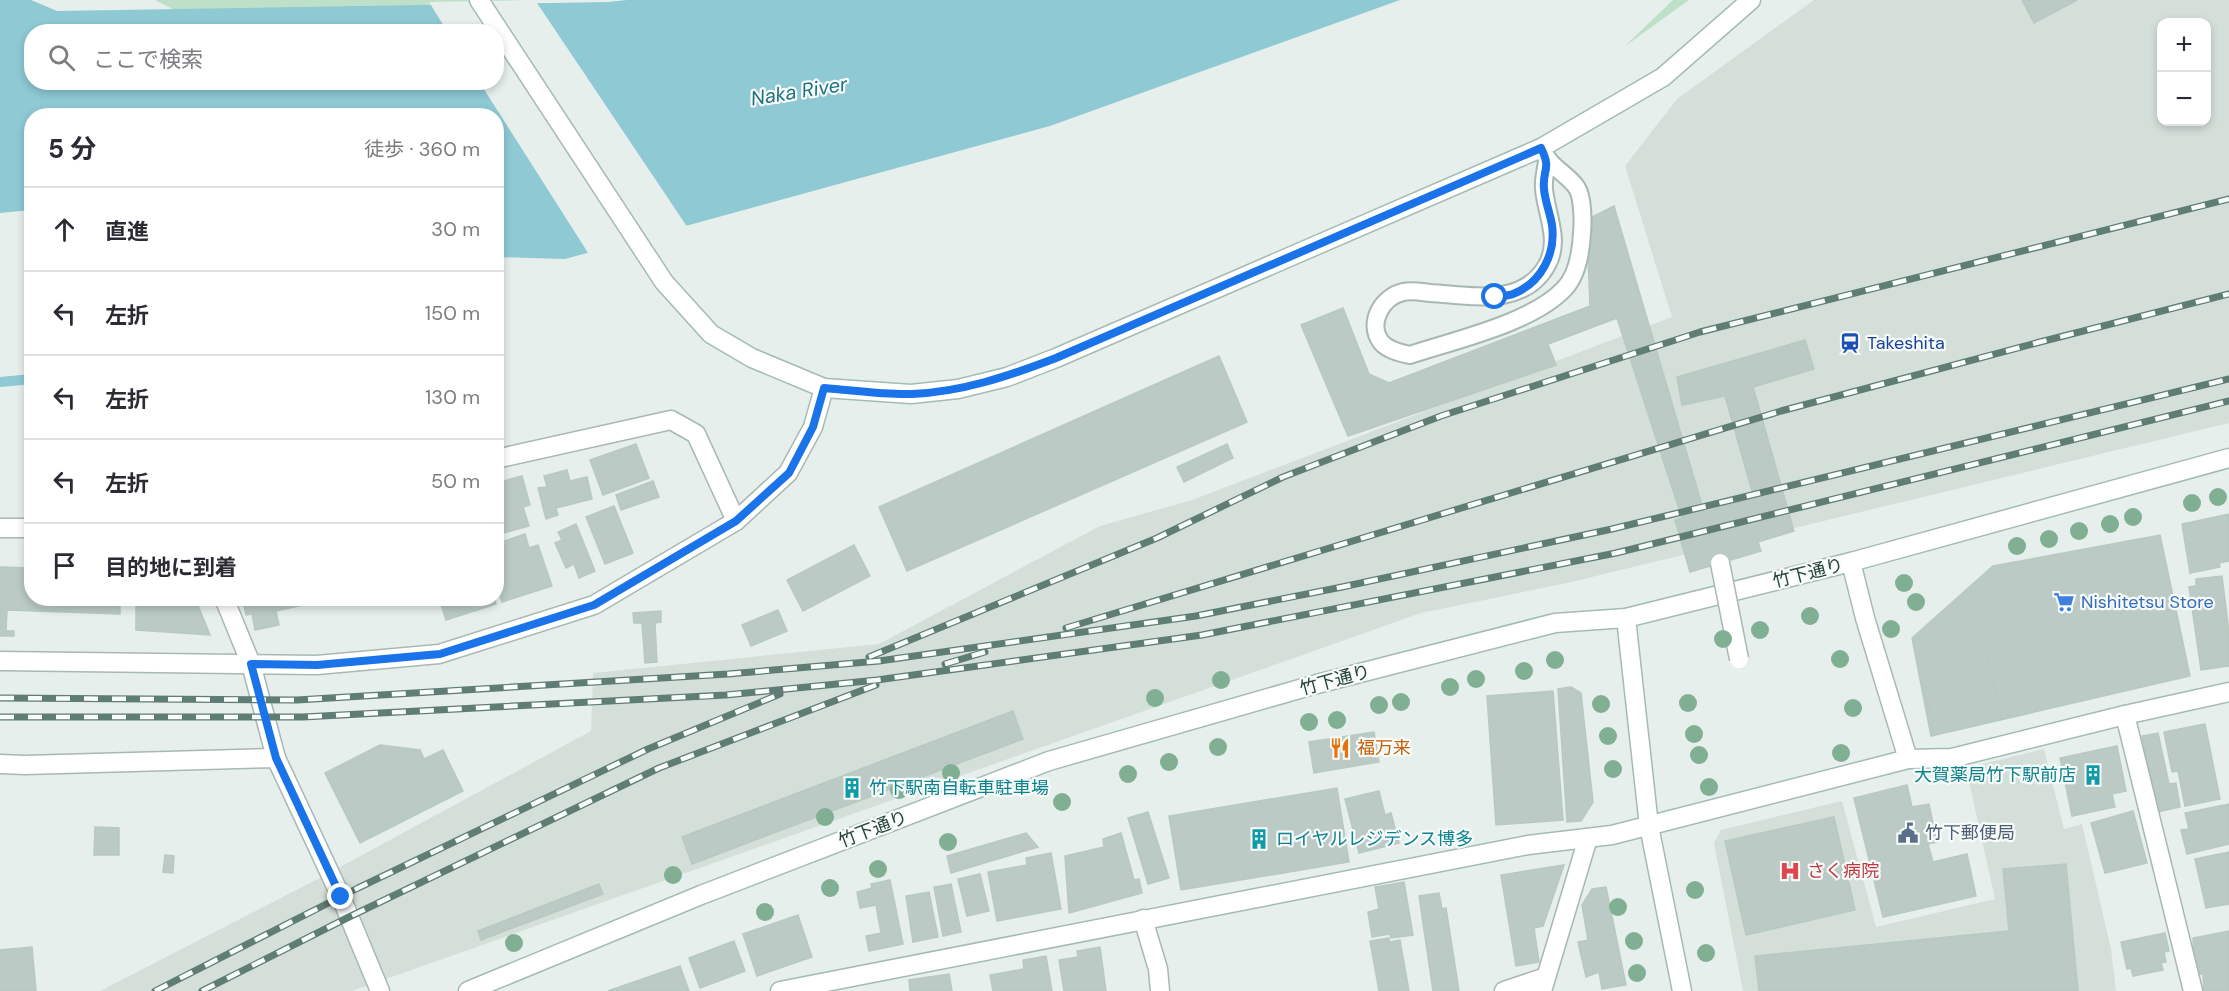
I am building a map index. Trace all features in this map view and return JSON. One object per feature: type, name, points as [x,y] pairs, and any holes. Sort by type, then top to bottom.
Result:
[{"type":"street","points":[[478,0],[494,24]]},
{"type":"street","points":[[504,39],[664,282],[711,334],[752,358],[824,388],[910,394],[958,389],[1007,377],[1544,155],[1663,77],[1751,0]]},
{"type":"street","points":[[0,661],[317,665],[440,654],[594,605],[736,521],[789,473],[813,427],[824,388]]},
{"type":"street","points":[[504,457],[671,420],[696,434],[736,521]]},
{"type":"street","name":"竹下通り","points":[[468,991],[701,895],[1049,762],[1317,684],[1555,623],[1626,618],[1851,562],[2229,458]]},
{"type":"street","points":[[0,528],[24,528]]},
{"type":"street","points":[[1851,562],[1865,618],[1908,759]]},
{"type":"street","points":[[1720,563],[1739,659]]},
{"type":"street","points":[[227,606],[251,664],[276,758],[341,897],[380,991]]},
{"type":"street","points":[[1626,618],[1649,826],[1682,991]]},
{"type":"street","points":[[780,991],[838,985],[1143,919],[1528,845],[1612,835],[1908,759],[1952,758],[2229,692]]},
{"type":"street","points":[[2125,715],[2193,991]]},
{"type":"street","points":[[0,764],[276,758]]},
{"type":"street","points":[[0,774],[25,765]]},
{"type":"street","points":[[1504,991],[1544,984],[1588,838]]},
{"type":"street","points":[[1143,919],[1158,969],[1160,991]]},
{"type":"lane","points":[[1544,155],[1578,189],[1583,218],[1576,268],[1566,288],[1543,308],[1518,319],[1410,355],[1395,351],[1382,343],[1377,333],[1376,321],[1381,306],[1404,291],[1495,297],[1514,294],[1531,282],[1547,265],[1552,248],[1552,227],[1544,188],[1544,155]]},
{"type":"shaded area","points":[[1814,0],[2229,0],[2229,423],[1567,583],[1421,613],[352,991],[100,991],[316,880],[591,731],[593,673],[879,644],[1100,526],[1192,500],[1672,317],[1625,166],[1677,99]]},
{"type":"shaded area","name":"さく病院","points":[[2044,749],[2064,829],[2082,824],[2111,949],[2116,991],[1743,991],[1714,843],[1721,830],[1842,801],[1876,927],[1995,899],[1966,768]]},
{"type":"green space","points":[[155,0],[533,0],[186,16]]},
{"type":"green space","points":[[1673,0],[1689,0],[1624,47]]},
{"type":"water","name":"Naka River","points":[[0,0],[31,0],[57,11],[627,0],[1400,0],[1050,126],[565,259],[504,257],[504,108],[24,108],[24,211],[0,213]]},
{"type":"pier","points":[[535,0],[688,228],[590,256],[504,121],[504,108],[496,108],[484,90],[504,90],[504,24],[443,24],[429,2]]},
{"type":"building","points":[[2022,0],[2077,0],[2034,23]]},
{"type":"building","points":[[1614,206],[1704,512],[1754,498],[1725,396],[1682,405],[1677,377],[1805,340],[1814,369],[1753,387],[1794,531],[1758,542],[1761,551],[1690,572],[1675,520],[1682,518],[1617,318],[1548,344],[1556,365],[1348,436],[1301,325],[1343,308],[1369,374],[1389,383],[1590,306],[1587,231],[1590,218]]},
{"type":"building","points":[[1219,356],[1247,422],[907,571],[879,507]]},
{"type":"building","points":[[636,444],[649,478],[603,495],[590,460]]},
{"type":"building","points":[[1227,444],[1233,458],[1184,482],[1177,467]]},
{"type":"building","points":[[567,470],[570,481],[587,477],[592,499],[556,508],[558,515],[546,519],[538,488],[547,487],[544,476]]},
{"type":"building","points":[[522,476],[530,505],[523,507],[529,526],[504,533],[504,481]]},
{"type":"building","points":[[653,481],[659,497],[621,510],[616,495]]},
{"type":"building","points":[[614,506],[633,553],[605,564],[586,517]]},
{"type":"building","points":[[2229,514],[2229,561],[2219,563],[2220,567],[2190,573],[2182,524]]},
{"type":"building","points":[[576,524],[595,571],[579,578],[574,564],[566,568],[555,543],[562,540],[558,532]]},
{"type":"building","points":[[525,534],[529,548],[538,545],[552,586],[504,601],[504,541]]},
{"type":"building","name":"Nishitetsu Store","points":[[2160,535],[2190,676],[1931,736],[1912,638],[1993,566]]},
{"type":"building","points":[[854,545],[870,576],[803,611],[787,580]]},
{"type":"building","points":[[0,567],[24,568],[24,606],[120,606],[120,614],[7,610],[6,631],[14,631],[14,636],[0,636]]},
{"type":"building","points":[[2222,576],[2229,632],[2229,666],[2201,670],[2189,587],[2196,586],[2196,579]]},
{"type":"building","points":[[136,606],[198,606],[210,635],[136,630]]},
{"type":"building","points":[[244,606],[299,606],[276,611],[279,625],[255,630],[252,614],[246,615]]},
{"type":"building","points":[[442,606],[490,606],[446,620]]},
{"type":"building","points":[[778,610],[787,631],[751,646],[742,625]]},
{"type":"building","points":[[661,611],[661,622],[655,623],[657,662],[645,663],[642,623],[634,623],[633,613]]},
{"type":"building","points":[[1986,651],[2002,718],[1953,730],[1931,716],[1918,668]]},
{"type":"building","points":[[1571,687],[1581,693],[1593,802],[1581,821],[1567,822],[1558,689]]},
{"type":"building","points":[[1553,691],[1563,820],[1496,825],[1487,696]]},
{"type":"building","name":"竹下駅南自転車駐車場","points":[[1013,711],[1023,739],[692,864],[682,837]]},
{"type":"building","points":[[2205,724],[2220,799],[2185,806],[2178,771],[2172,772],[2164,732]]},
{"type":"building","points":[[1374,732],[1379,762],[1314,773],[1309,742]]},
{"type":"building","points":[[2158,733],[2169,784],[2176,783],[2180,807],[2157,812],[2142,736]]},
{"type":"building","points":[[380,745],[420,750],[424,759],[443,750],[463,791],[360,843],[325,773]]},
{"type":"building","name":"大賀薬局竹下駅前店","points":[[2117,746],[2126,791],[2112,794],[2115,807],[2072,816],[2060,758]]},
{"type":"building","points":[[1907,785],[1912,807],[1929,804],[1937,842],[1928,844],[1933,862],[1967,854],[1976,896],[1883,917],[1854,798]]},
{"type":"building","name":"ロイヤルレジデンス博多","points":[[1337,788],[1349,862],[1181,890],[1169,816]]},
{"type":"building","points":[[1379,791],[1385,815],[1391,813],[1399,843],[1359,853],[1345,799]]},
{"type":"building","points":[[2229,804],[2229,844],[2187,854],[2181,830],[2189,829],[2185,813]]},
{"type":"building","points":[[2133,811],[2147,863],[2105,873],[2091,823]]},
{"type":"building","points":[[1148,812],[1169,878],[1148,884],[1128,818]]},
{"type":"building","points":[[1834,817],[1855,910],[1746,935],[1725,841]]},
{"type":"building","points":[[95,827],[119,828],[119,855],[94,855]]},
{"type":"building","points":[[1026,833],[1038,847],[951,873],[947,856]]},
{"type":"building","points":[[1121,833],[1134,880],[1139,879],[1142,893],[1069,913],[1065,856],[1104,847],[1103,839]]},
{"type":"building","points":[[2229,852],[2229,904],[2206,908],[2195,859]]},
{"type":"building","points":[[1051,853],[1061,909],[997,921],[988,872],[1027,865],[1026,858]]},
{"type":"building","points":[[165,855],[174,856],[173,873],[163,872]]},
{"type":"building","points":[[2066,864],[2078,991],[1759,991],[1755,956],[2009,931],[2003,869]]},
{"type":"building","points":[[1564,865],[1543,926],[1534,928],[1539,962],[1516,966],[1501,875]]},
{"type":"building","points":[[980,874],[989,911],[967,916],[958,879]]},
{"type":"building","points":[[890,880],[903,944],[869,951],[866,936],[881,933],[876,905],[860,908],[857,892],[872,888],[871,884]]},
{"type":"building","points":[[1404,882],[1413,935],[1391,938],[1390,934],[1372,937],[1368,912],[1379,909],[1375,887]]},
{"type":"building","points":[[599,884],[603,894],[481,940],[478,931]]},
{"type":"building","points":[[951,884],[961,932],[943,936],[934,887]]},
{"type":"building","points":[[1606,887],[1626,985],[1602,989],[1599,972],[1586,977],[1578,942],[1588,940],[1582,905],[1592,889]]},
{"type":"building","points":[[929,892],[938,937],[913,942],[906,896]]},
{"type":"building","points":[[1439,893],[1442,909],[1446,908],[1459,991],[1433,991],[1419,896]]},
{"type":"building","points":[[798,915],[812,957],[757,976],[743,934]]},
{"type":"building","points":[[2229,931],[2229,991],[2204,991],[2203,974],[2194,974],[2193,938]]},
{"type":"building","points":[[2165,933],[2169,951],[2164,952],[2166,962],[2161,963],[2163,970],[2133,976],[2131,968],[2127,969],[2121,942]]},
{"type":"building","points":[[1389,938],[1389,942],[1400,940],[1409,991],[1379,991],[1370,941]]},
{"type":"building","points":[[734,941],[745,971],[700,988],[689,958]]},
{"type":"building","points":[[32,947],[36,991],[0,991],[0,950]]},
{"type":"building","points":[[1100,947],[1106,991],[1064,991],[1059,960],[1078,957],[1077,951]]},
{"type":"building","points":[[1046,956],[1052,991],[993,991],[990,975],[1024,969],[1023,960]]},
{"type":"building","points":[[680,966],[689,991],[608,991]]},
{"type":"building","points":[[949,974],[952,991],[910,991],[909,980]]},
{"type":"waterway","points":[[0,382],[24,380]]},
{"type":"railway","points":[[869,657],[1157,538],[1283,477],[1441,416],[1700,332],[2229,199]]},
{"type":"railway","points":[[1066,628],[1781,411],[2229,294]]},
{"type":"railway","points":[[0,698],[297,700],[728,674],[879,661],[1196,616],[1612,529],[2229,379]]},
{"type":"railway","points":[[0,717],[303,717],[726,695],[877,680],[1202,635],[1616,553],[2229,401]]},
{"type":"railway","points":[[945,664],[985,652]]},
{"type":"railway","points":[[202,991],[349,917],[659,768],[876,685]]},
{"type":"railway","points":[[155,991],[358,888],[648,749],[780,694]]},
{"type":"place","name":"Takeshita","points":[[1850,343]]},
{"type":"place","name":"Nishitetsu Store","points":[[2064,602]]},
{"type":"place","name":"福万来","points":[[1340,748]]},
{"type":"place","name":"大賀薬局竹下駅前店","points":[[2093,775]]},
{"type":"place","name":"竹下駅南自転車駐車場","points":[[852,788]]},
{"type":"place","name":"竹下郵便局","points":[[1908,833]]},
{"type":"place","name":"ロイヤルレジデンス博多","points":[[1259,839]]},
{"type":"place","name":"さく病院","points":[[1790,871]]},
{"type":"route","points":[[341,897],[276,758],[251,664],[317,665],[440,654],[594,605],[736,521],[789,473],[813,427],[824,388],[910,394],[958,389],[1007,377],[1056,358],[1541,148],[1548,161],[1544,188],[1552,227],[1552,248],[1547,265],[1531,282],[1514,294],[1495,297]]}]
